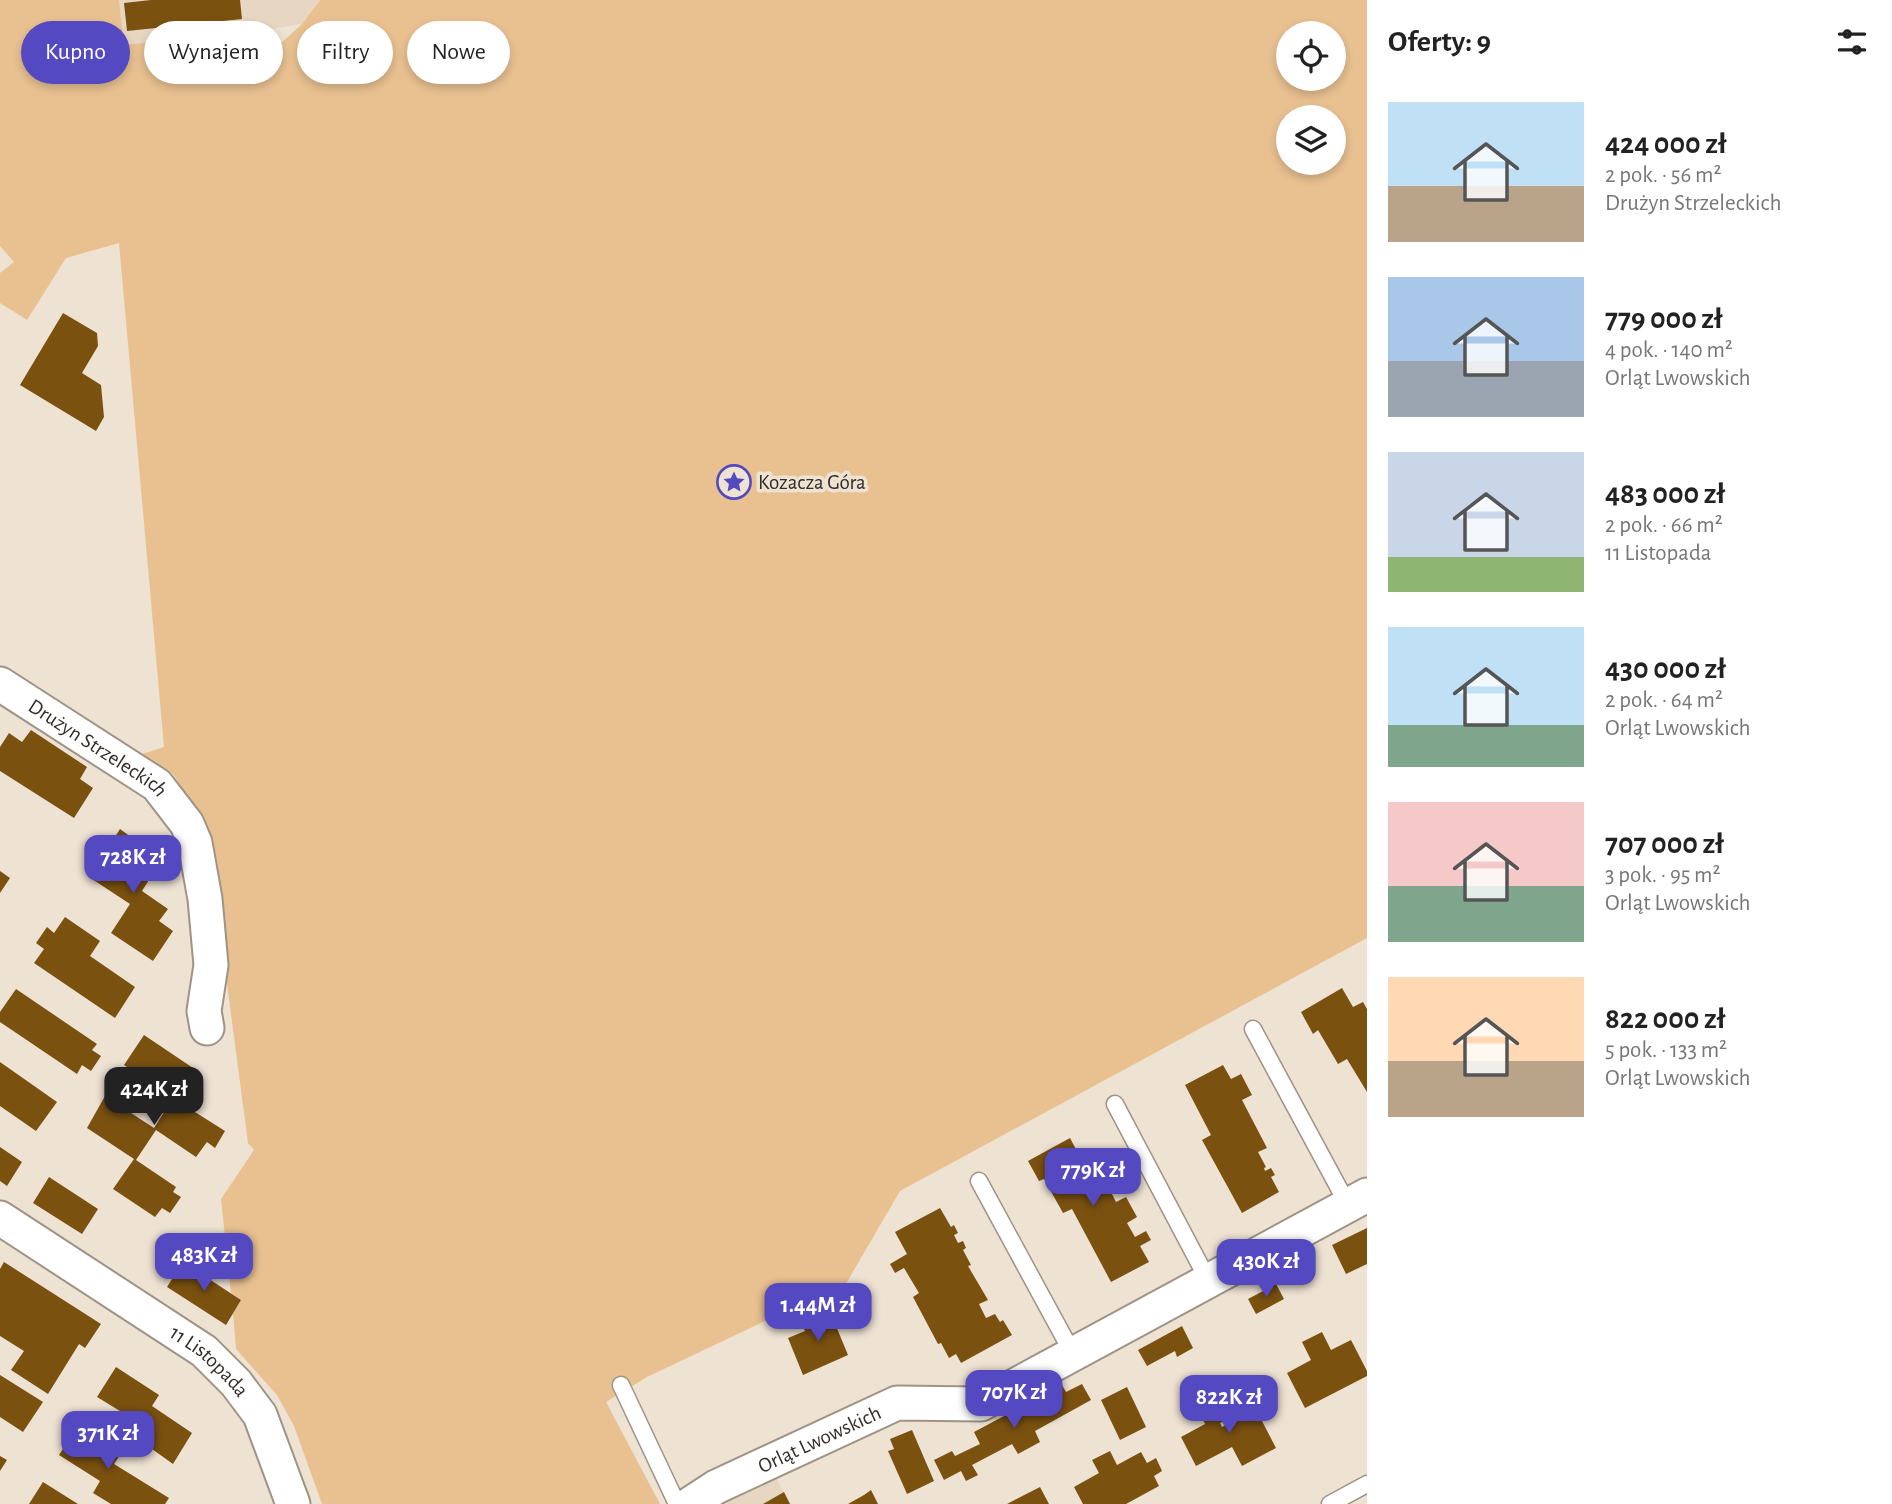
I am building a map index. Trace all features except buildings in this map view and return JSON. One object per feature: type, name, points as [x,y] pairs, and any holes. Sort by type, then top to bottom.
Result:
[{"type":"street","name":"Drużyn Strzeleckich","points":[[0,684],[157,785],[187,824],[195,843],[205,899],[211,965],[204,1011],[207,1028]]},
{"type":"street","name":"Orląt Lwowskich","points":[[690,1504],[716,1487],[897,1403],[981,1404],[1357,1200]]},
{"type":"street","name":"11 Listopada","points":[[0,1218],[204,1351],[236,1384],[260,1415],[293,1504]]},
{"type":"lane","points":[[1253,1029],[1357,1200]]},
{"type":"lane","points":[[1115,1104],[1208,1280]]},
{"type":"lane","points":[[979,1181],[1073,1354]]},
{"type":"lane","points":[[621,1385],[677,1504]]},
{"type":"lane","points":[[1330,1504],[1367,1484]]},
{"type":"shaded area","points":[[0,0],[119,0],[121,21],[21,21],[21,84],[130,84],[130,44],[144,43],[144,84],[283,84],[283,41],[297,29],[297,84],[393,84],[393,21],[304,21],[320,0],[1367,0],[1367,938],[900,1191],[847,1282],[647,1377],[606,1402],[660,1504],[322,1504],[294,1426],[277,1395],[236,1349],[233,1313],[241,1300],[231,1293],[221,1199],[254,1150],[248,1143],[206,825],[173,774],[142,754],[164,747],[119,243],[66,258],[27,320],[0,303],[0,273],[14,262],[0,246]]},
{"type":"shaded area","points":[[119,0],[320,0],[304,21],[283,27],[283,21],[144,21],[144,43],[130,44],[130,21],[121,21]]},
{"type":"shaded area","points":[[773,1472],[790,1504],[714,1504]]},
{"type":"place","name":"Kozacza Góra","points":[[734,482]]}]
